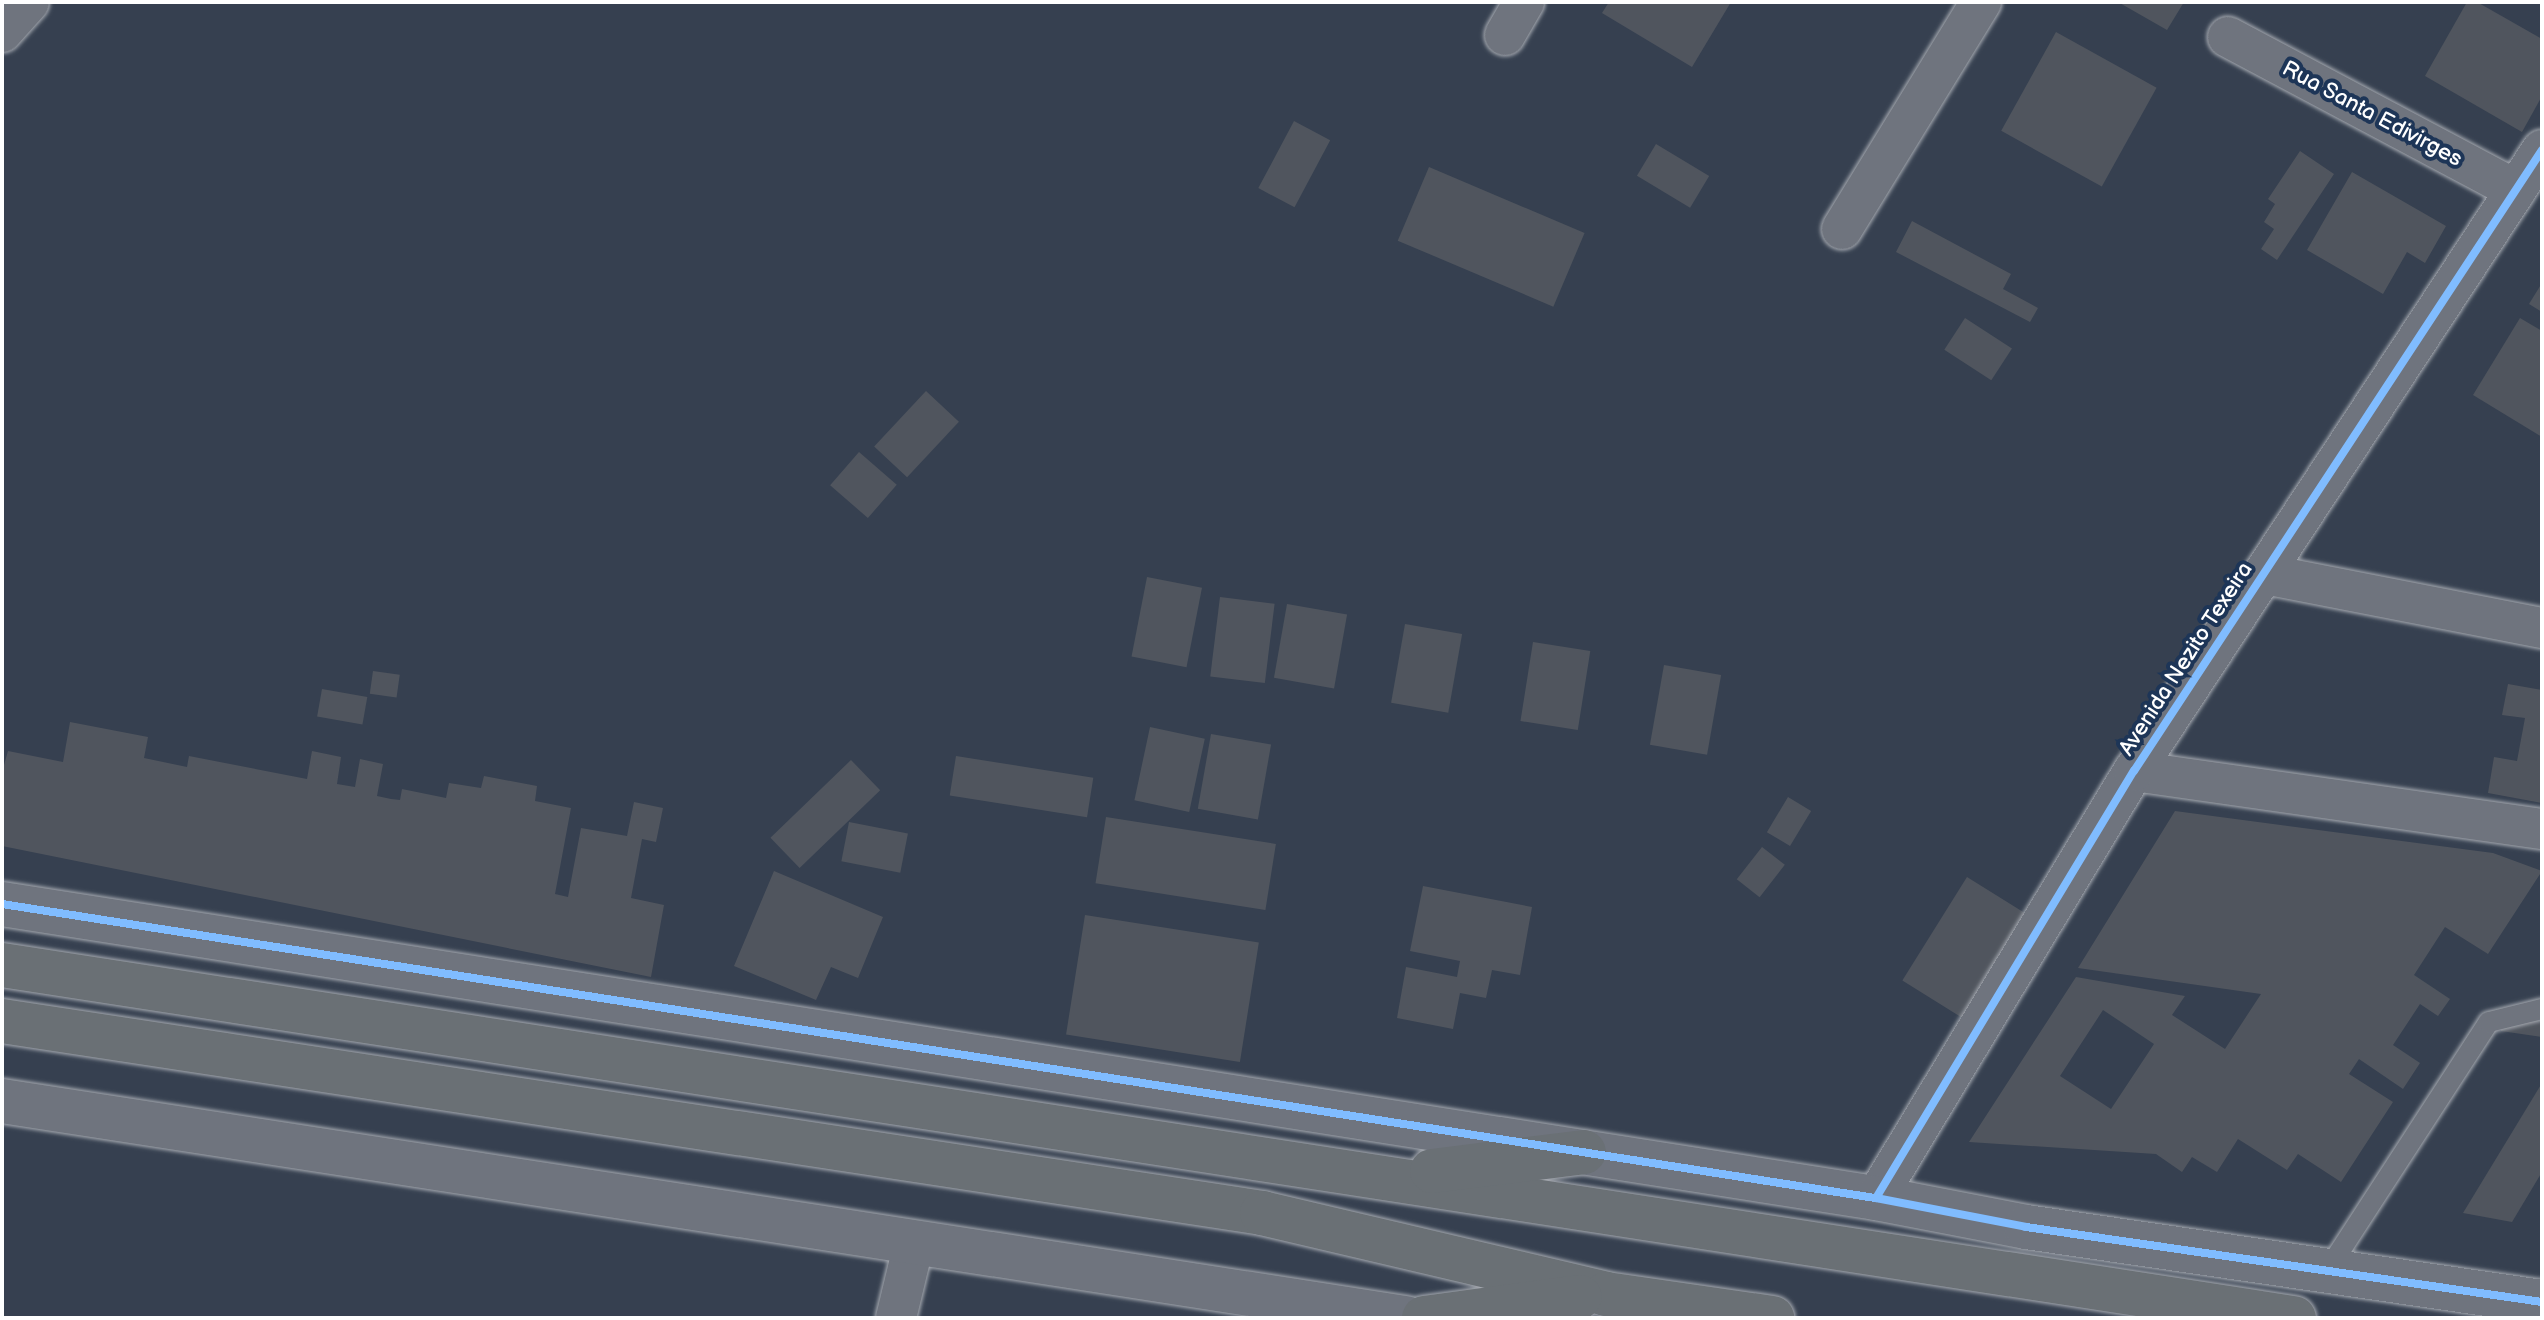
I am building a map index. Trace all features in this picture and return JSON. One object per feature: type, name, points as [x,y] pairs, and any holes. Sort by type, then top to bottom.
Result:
[{"type":"highway","points":[[2,965],[2294,1318]]},
{"type":"highway","points":[[2,1021],[1262,1213],[1606,1294],[1772,1318]]},
{"type":"highway","points":[[1378,1178],[1584,1152]]},
{"type":"highway","points":[[1424,1318],[1606,1294]]},
{"type":"main road","points":[[2,904],[1876,1198],[2026,1227],[2329,1268],[2542,1302]]},
{"type":"main road","points":[[2,1101],[1406,1318]]},
{"type":"street","points":[[2,32],[29,2]]},
{"type":"street","points":[[1842,229],[1981,2]]},
{"type":"street","name":"Rua Santa Edivirges","points":[[2228,37],[2516,190]]},
{"type":"street","name":"Avenida Nezito Texeira","points":[[1876,1198],[2134,771],[2542,150]]},
{"type":"street","points":[[2264,574],[2542,628]]},
{"type":"street","points":[[2134,771],[2542,829]]},
{"type":"street","points":[[896,1318],[914,1243]]},
{"type":"lane","points":[[2329,1268],[2489,1022],[2542,1009]]},
{"type":"building","points":[[1609,2],[1731,2],[1692,67],[1602,13]]},
{"type":"building","points":[[2118,2],[2184,2],[2167,30]]},
{"type":"building","points":[[2467,2],[2477,2],[2542,39],[2542,96],[2522,132],[2425,76]]},
{"type":"building","points":[[2056,32],[2157,88],[2102,187],[2001,131]]},
{"type":"building","points":[[1294,121],[1330,140],[1295,207],[1258,188]]},
{"type":"building","points":[[1656,144],[1709,176],[1690,208],[1637,176]]},
{"type":"building","points":[[2300,151],[2334,174],[2277,260],[2261,249],[2274,229],[2264,222],[2275,204],[2268,199]]},
{"type":"building","points":[[1429,167],[1585,233],[1553,307],[1398,241]]},
{"type":"building","points":[[2352,172],[2446,226],[2425,263],[2407,252],[2383,294],[2307,250]]},
{"type":"building","points":[[1912,221],[2011,274],[2003,289],[2038,308],[2030,322],[1896,252]]},
{"type":"building","points":[[2542,283],[2542,312],[2529,304]]},
{"type":"building","points":[[1965,318],[2012,348],[1991,380],[1944,350]]},
{"type":"building","points":[[2520,318],[2542,331],[2542,437],[2473,395]]},
{"type":"building","points":[[926,391],[959,422],[907,477],[874,447]]},
{"type":"building","points":[[859,452],[897,485],[868,518],[830,485]]},
{"type":"building","points":[[1147,577],[1202,588],[1187,667],[1132,657]]},
{"type":"building","points":[[1220,597],[1275,604],[1265,683],[1210,676]]},
{"type":"building","points":[[1287,604],[1347,615],[1334,688],[1274,678]]},
{"type":"building","points":[[1405,624],[1462,634],[1448,713],[1391,703]]},
{"type":"building","points":[[1533,642],[1590,651],[1578,730],[1520,721]]},
{"type":"building","points":[[1664,665],[1721,675],[1707,755],[1650,745]]},
{"type":"building","points":[[373,671],[400,675],[397,698],[370,694]]},
{"type":"building","points":[[2508,684],[2542,690],[2542,803],[2488,793],[2494,757],[2517,761],[2525,718],[2502,715]]},
{"type":"building","points":[[322,689],[367,697],[362,725],[317,717]]},
{"type":"building","points":[[70,722],[148,737],[144,758],[187,767],[189,756],[307,779],[312,751],[341,757],[337,784],[355,787],[360,759],[383,764],[377,796],[391,799],[400,800],[402,789],[446,798],[449,783],[481,788],[484,776],[537,786],[535,801],[571,808],[555,894],[568,897],[581,828],[627,836],[634,802],[663,808],[656,842],[642,839],[631,898],[664,905],[651,977],[2,846],[2,772],[8,751],[63,762]]},
{"type":"building","points":[[1150,727],[1205,739],[1189,812],[1134,800]]},
{"type":"building","points":[[1211,734],[1271,745],[1258,819],[1198,809]]},
{"type":"building","points":[[956,756],[1093,778],[1087,817],[950,796]]},
{"type":"building","points":[[851,760],[880,790],[800,868],[770,838]]},
{"type":"building","points":[[1788,797],[1811,811],[1790,846],[1767,832]]},
{"type":"building","points":[[2175,811],[2493,853],[2542,871],[2488,954],[2445,927],[2414,975],[2450,999],[2438,1016],[2420,1004],[2393,1045],[2420,1063],[2403,1089],[2359,1059],[2349,1074],[2393,1102],[2341,1182],[2298,1154],[2287,1170],[2238,1139],[2217,1172],[2192,1157],[2182,1172],[2156,1154],[1969,1142],[2076,977],[2185,996],[2172,1015],[2225,1049],[2261,994],[2078,968]],"holes":[[[2103,1010],[2154,1044],[2111,1109],[2060,1076]]]},
{"type":"building","points":[[1106,817],[1276,844],[1265,910],[1096,883]]},
{"type":"building","points":[[849,822],[908,833],[900,873],[841,861]]},
{"type":"building","points":[[1762,847],[1785,865],[1760,897],[1737,879]]},
{"type":"building","points":[[774,871],[883,917],[858,978],[831,967],[816,1000],[734,966]]},
{"type":"building","points":[[1967,877],[2026,914],[1962,1018],[1902,980]]},
{"type":"building","points":[[1423,886],[1532,907],[1520,975],[1492,970],[1486,998],[1460,993],[1453,1029],[1397,1018],[1406,967],[1457,977],[1460,961],[1410,951]]},
{"type":"building","points":[[1085,915],[1259,943],[1240,1062],[1066,1035]]},
{"type":"building","points":[[2542,1020],[2542,1037],[2501,1031],[2500,1026]]},
{"type":"building","points":[[2542,1083],[2542,1172],[2512,1222],[2463,1213]]},
{"type":"cycle path","points":[[1876,1198],[2134,771],[2542,150]]},
{"type":"cycle path","points":[[2,904],[1876,1198],[2026,1227],[2542,1302]]}]
